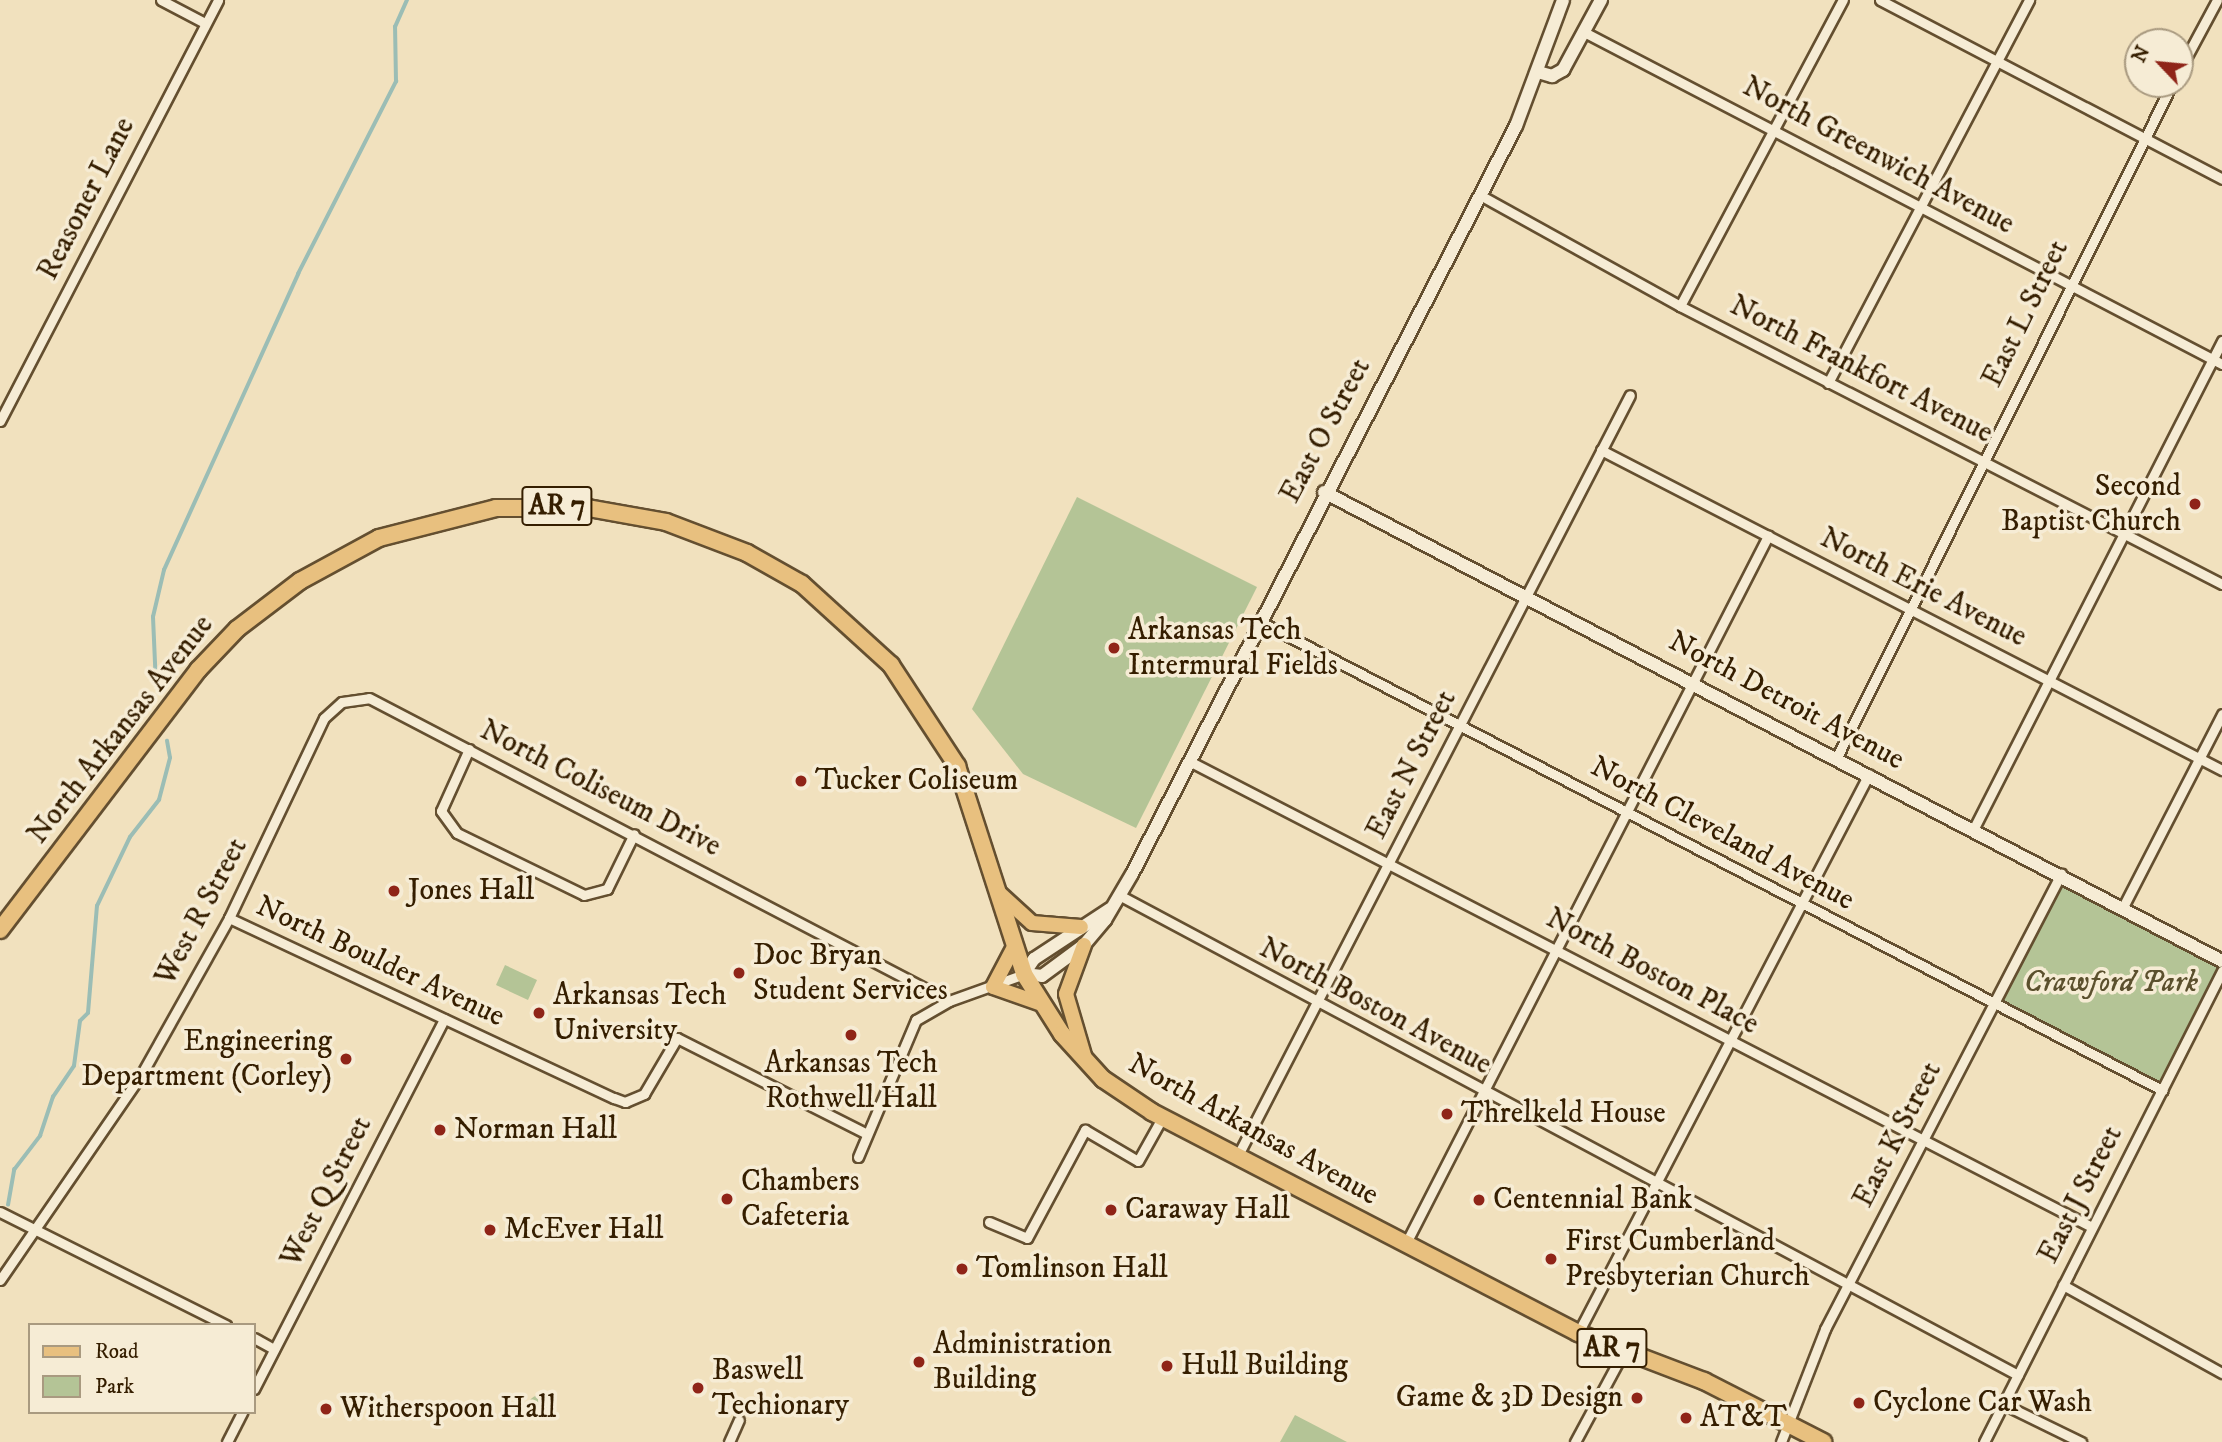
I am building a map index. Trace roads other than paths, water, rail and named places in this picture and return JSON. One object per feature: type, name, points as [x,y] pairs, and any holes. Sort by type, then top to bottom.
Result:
[{"type":"highway","name":"North Arkansas Avenue","points":[[0,930],[237,629],[300,580],[379,538],[496,508],[626,512],[735,548],[802,584],[891,665],[928,713],[973,806],[995,888],[1024,974],[1042,1004],[1088,1063],[1162,1118],[1405,1245],[1578,1333],[1623,1353],[1704,1381],[1823,1442]]},
{"type":"main road","points":[[995,888],[1032,923],[1081,927]]},
{"type":"main road","points":[[1084,945],[1066,1001],[1088,1063]]},
{"type":"main road","points":[[1014,947],[993,987],[1042,1004]]},
{"type":"street","points":[[161,0],[205,23]]},
{"type":"street","name":"Reasoner Lane","points":[[0,421],[218,0]]},
{"type":"street","name":"East O Street","points":[[1110,909],[1034,959],[1024,974],[1042,976],[1084,945],[1110,909],[1119,895],[1324,492],[1480,195],[1538,72],[1563,0]]},
{"type":"street","points":[[1538,72],[1552,76],[1563,70],[1601,0]]},
{"type":"street","points":[[1681,306],[1843,0]]},
{"type":"street","points":[[1880,0],[2222,178]]},
{"type":"street","points":[[1828,383],[2029,0]]},
{"type":"street","points":[[2194,43],[2217,0]]},
{"type":"street","name":"North Greenwich Avenue","points":[[1584,32],[1775,128],[2218,362]]},
{"type":"street","name":"East L Street","points":[[1837,757],[2067,284],[2164,98]]},
{"type":"street","name":"North Frankfort Avenue","points":[[1480,195],[1681,306],[2222,584]]},
{"type":"street","points":[[1973,830],[2053,683],[2126,535],[2218,362],[2222,341]]},
{"type":"street","name":"East N Street","points":[[1237,1157],[1630,395]]},
{"type":"street","name":"North Erie Avenue","points":[[1601,450],[2222,770]]},
{"type":"street","name":"North Detroit Avenue","points":[[1324,492],[1528,594],[2222,961]]},
{"type":"street","points":[[1405,1245],[1485,1094],[1626,811],[1768,536]]},
{"type":"street","name":"North Cleveland Avenue","points":[[1259,621],[2162,1090]]},
{"type":"street","name":"North Coliseum Drive","points":[[342,702],[369,698],[832,937],[949,1001]]},
{"type":"street","name":"West R Street","points":[[0,1280],[141,1075],[229,918],[324,718],[342,702]]},
{"type":"street","points":[[2123,907],[2222,714]]},
{"type":"street","points":[[469,749],[441,811],[457,833],[584,895],[607,889],[634,834]]},
{"type":"street","name":"North Boston Place","points":[[1189,761],[2092,1227]]},
{"type":"street","points":[[1578,1333],[1869,774]]},
{"type":"street","name":"East K Street","points":[[1781,1442],[1847,1285],[2061,874]]},
{"type":"street","name":"North Boston Avenue","points":[[1119,895],[1315,1005],[2018,1375]]},
{"type":"street","name":"North Boulder Avenue","points":[[229,918],[625,1102],[644,1094],[677,1038],[867,1134]]},
{"type":"street","name":"East J Street","points":[[1984,1442],[2222,971]]},
{"type":"street","points":[[858,1157],[916,1020],[949,1001],[1024,974]]},
{"type":"street","name":"West Q Street","points":[[256,1385],[444,1019]]},
{"type":"street","points":[[989,1222],[1027,1238],[1085,1130],[1138,1161],[1162,1118]]},
{"type":"street","points":[[0,1212],[222,1323]]},
{"type":"street","points":[[2063,1285],[2222,1373]]},
{"type":"street","points":[[256,1339],[274,1349]]},
{"type":"street","points":[[1575,1442],[1623,1353]]},
{"type":"street","points":[[2003,1404],[2081,1442]]},
{"type":"street","points":[[227,1442],[241,1414]]},
{"type":"street","points":[[729,1442],[739,1420]]},
{"type":"waterway","points":[[156,686],[153,617],[164,570],[298,274],[396,82],[395,27],[407,0]]},
{"type":"waterway","points":[[8,1205],[14,1170],[40,1136],[53,1097],[74,1066],[80,1021],[88,1013],[97,906],[130,837],[159,800],[170,758],[167,741]]},
{"type":"place","name":"Second Baptist Church","points":[[2195,504]]},
{"type":"place","name":"Arkansas Tech Intermural Fields","points":[[1114,648]]},
{"type":"place","name":"Tucker Coliseum","points":[[801,781]]},
{"type":"place","name":"Jones Hall","points":[[394,891]]},
{"type":"place","name":"Doc Bryan Student Services","points":[[739,973]]},
{"type":"place","name":"Arkansas Tech University","points":[[539,1013]]},
{"type":"place","name":"Arkansas Tech Rothwell Hall","points":[[851,1035]]},
{"type":"place","name":"Engineering Department (Corley)","points":[[346,1059]]},
{"type":"place","name":"Threlkeld House","points":[[1447,1114]]},
{"type":"place","name":"Norman Hall","points":[[440,1130]]},
{"type":"place","name":"Chambers Cafeteria","points":[[727,1199]]},
{"type":"place","name":"Centennial Bank","points":[[1479,1200]]},
{"type":"place","name":"Caraway Hall","points":[[1111,1210]]},
{"type":"place","name":"McEver Hall","points":[[490,1230]]},
{"type":"place","name":"First Cumberland Presbyterian Church","points":[[1551,1259]]},
{"type":"place","name":"Tomlinson Hall","points":[[962,1269]]},
{"type":"place","name":"Administration Building","points":[[919,1362]]},
{"type":"place","name":"Hull Building","points":[[1167,1366]]},
{"type":"place","name":"Baswell Techionary","points":[[698,1388]]},
{"type":"place","name":"Game & 3D Design","points":[[1637,1398]]},
{"type":"place","name":"Cyclone Car Wash","points":[[1859,1403]]},
{"type":"place","name":"Witherspoon Hall","points":[[326,1409]]},
{"type":"place","name":"AT&T","points":[[1686,1418]]},
{"type":"park label","name":"Crawford Park","points":[[2111,983]]}]
